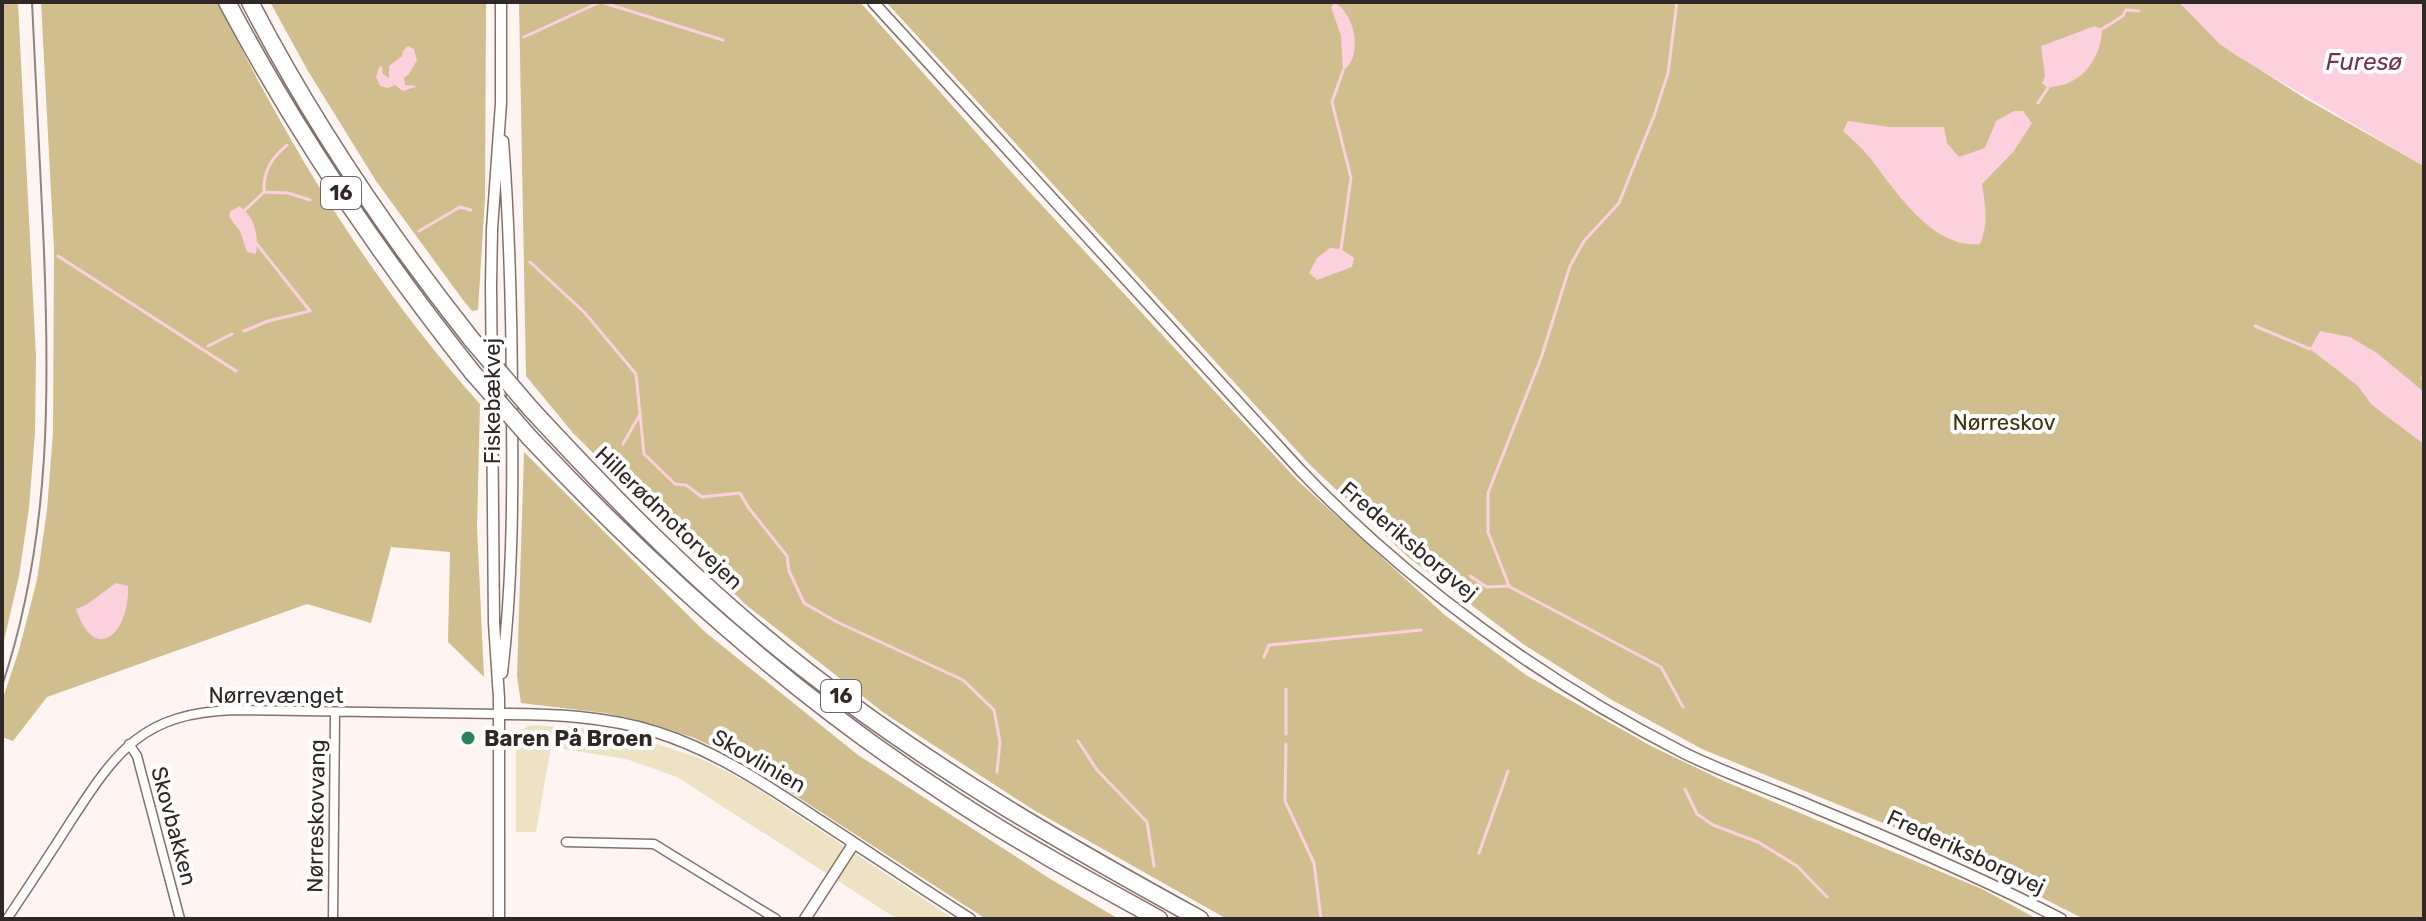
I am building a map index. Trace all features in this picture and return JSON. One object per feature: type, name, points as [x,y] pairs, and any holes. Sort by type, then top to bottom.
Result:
[{"type":"highway","name":"Hillerødmotorvejen","points":[[227,2],[323,168],[390,265],[473,373],[600,512],[727,631],[803,692],[943,793],[1159,919]]},
{"type":"highway","name":"Hillerødmotorvejen","points":[[250,2],[339,156],[407,255],[472,340],[612,497],[681,564],[805,670],[875,722],[998,805],[1200,919]]},
{"type":"street","name":"Fiskebækvej","points":[[499,698],[507,632],[512,482],[511,260],[501,103],[501,2]]},
{"type":"street","name":"Frederiksborgvej","points":[[873,2],[1308,479],[1347,517],[1443,599],[1552,677],[1686,754],[1934,856],[2061,919]]},
{"type":"street","name":"Fiskebækvej","points":[[499,919],[499,698],[494,623],[491,285],[501,103]]},
{"type":"street","name":"Nørrevænget","points":[[7,919],[103,772],[129,744],[166,722],[204,711],[499,714]]},
{"type":"street","name":"Nørreskovvang","points":[[333,919],[335,713]]},
{"type":"street","name":"Skovlinien","points":[[499,714],[568,715],[609,720],[702,749],[750,774],[970,919]]},
{"type":"street","name":"Skovbakken","points":[[129,744],[137,756],[180,919]]},
{"type":"street","points":[[566,842],[654,844],[776,919]]},
{"type":"street","points":[[805,919],[854,843]]},
{"type":"shaded area","points":[[529,725],[627,734],[702,759],[747,782],[954,919],[897,919],[677,777],[626,759],[551,747],[536,832],[516,832],[516,735]]},
{"type":"green space","points":[[2,2],[18,2],[36,357],[35,433],[29,508],[19,576],[2,649]]},
{"type":"green space","points":[[41,2],[218,2],[273,108],[335,212],[404,311],[480,404],[477,527],[484,677],[448,642],[450,552],[391,547],[371,623],[307,604],[47,697],[13,741],[2,737],[2,701],[37,580],[47,510],[53,432],[54,249]]},
{"type":"green space","points":[[270,2],[486,2],[485,198],[478,310],[472,311],[463,300],[376,181],[308,71]]},
{"type":"green space","points":[[519,2],[860,2],[1023,185],[1298,481],[1446,616],[1526,675],[1651,746],[1726,782],[1982,889],[2037,919],[1227,919],[1032,809],[884,713],[745,604],[573,433],[526,376]]},
{"type":"green space","name":"Nørreskov","points":[[886,2],[2179,2],[2220,44],[2306,99],[2424,166],[2424,919],[2084,919],[1944,848],[1702,749],[1612,700],[1523,644],[1408,557],[1311,466]]},
{"type":"green space","points":[[524,452],[705,632],[858,755],[1052,880],[1119,919],[986,919],[739,759],[694,738],[605,713],[521,703],[517,676]]},
{"type":"water","name":"Furesø","points":[[2179,2],[2424,2],[2424,166],[2237,56],[2220,44]]},
{"type":"water","points":[[1335,3],[1348,17],[1354,36],[1353,56],[1343,71],[1341,36],[1331,7]]},
{"type":"water","points":[[2095,26],[2102,29],[2101,37],[2097,53],[2088,68],[2066,84],[2048,88],[2042,83],[2045,76],[2041,46]]},
{"type":"water","points":[[408,46],[414,49],[417,60],[404,78],[405,85],[418,86],[403,91],[395,85],[388,88],[380,86],[376,77],[379,67],[382,66],[383,74],[389,78],[389,66],[402,56]]},
{"type":"water","points":[[2014,111],[2023,111],[2032,123],[2014,151],[1982,184],[1985,222],[1980,244],[1963,243],[1931,228],[1843,131],[1848,121],[1889,127],[1944,127],[1947,143],[1959,157],[1985,148],[1996,121]]},
{"type":"water","points":[[239,206],[249,215],[255,227],[256,254],[247,252],[240,231],[229,217],[230,212]]},
{"type":"water","points":[[1330,248],[1341,249],[1354,258],[1352,267],[1317,280],[1309,273],[1317,258]]},
{"type":"water","points":[[2320,331],[2350,337],[2377,353],[2424,392],[2424,444],[2371,404],[2358,386],[2310,349]]},
{"type":"water","points":[[116,583],[128,586],[123,617],[110,636],[101,639],[92,636],[76,609]]},
{"type":"waterway","points":[[524,37],[600,2]]},
{"type":"waterway","points":[[601,2],[723,40]]},
{"type":"waterway","points":[[1470,576],[1487,587],[1509,586],[1488,532],[1488,493],[1541,358],[1570,266],[1584,241],[1619,203],[1654,116],[1668,73],[1677,2]]},
{"type":"waterway","points":[[2102,29],[2123,16],[2126,10],[2139,11]]},
{"type":"waterway","points":[[1341,249],[1351,178],[1332,102],[1343,71]]},
{"type":"waterway","points":[[2038,103],[2048,88]]},
{"type":"waterway","points":[[264,192],[269,166],[287,145]]},
{"type":"waterway","points":[[245,210],[264,192],[288,193],[310,200]]},
{"type":"waterway","points":[[419,231],[460,207],[471,210]]},
{"type":"waterway","points":[[244,331],[268,321],[310,311],[256,243]]},
{"type":"waterway","points":[[58,256],[236,371]]},
{"type":"waterway","points":[[530,262],[584,312],[636,374],[644,454],[675,484],[686,485],[702,497],[740,493],[787,556],[789,571],[804,603],[837,622],[963,680],[994,710],[1000,742],[997,772]]},
{"type":"waterway","points":[[2255,326],[2310,349]]},
{"type":"waterway","points":[[208,346],[232,334]]},
{"type":"waterway","points":[[623,444],[639,416]]},
{"type":"waterway","points":[[1510,587],[1661,667],[1683,707]]},
{"type":"waterway","points":[[1264,657],[1269,645],[1421,630]]},
{"type":"waterway","points":[[1286,689],[1286,734]]},
{"type":"waterway","points":[[1078,741],[1097,770],[1147,822],[1154,866]]},
{"type":"waterway","points":[[1286,744],[1285,801],[1314,863],[1321,919]]},
{"type":"waterway","points":[[1479,853],[1508,771]]},
{"type":"waterway","points":[[1685,789],[1697,814],[1713,825],[1758,842],[1797,866],[1827,897]]},
{"type":"tram line","points":[[2,686],[30,573],[44,459],[47,344],[32,2]]},
{"type":"place","name":"Baren På Broen","points":[[468,738]]}]
